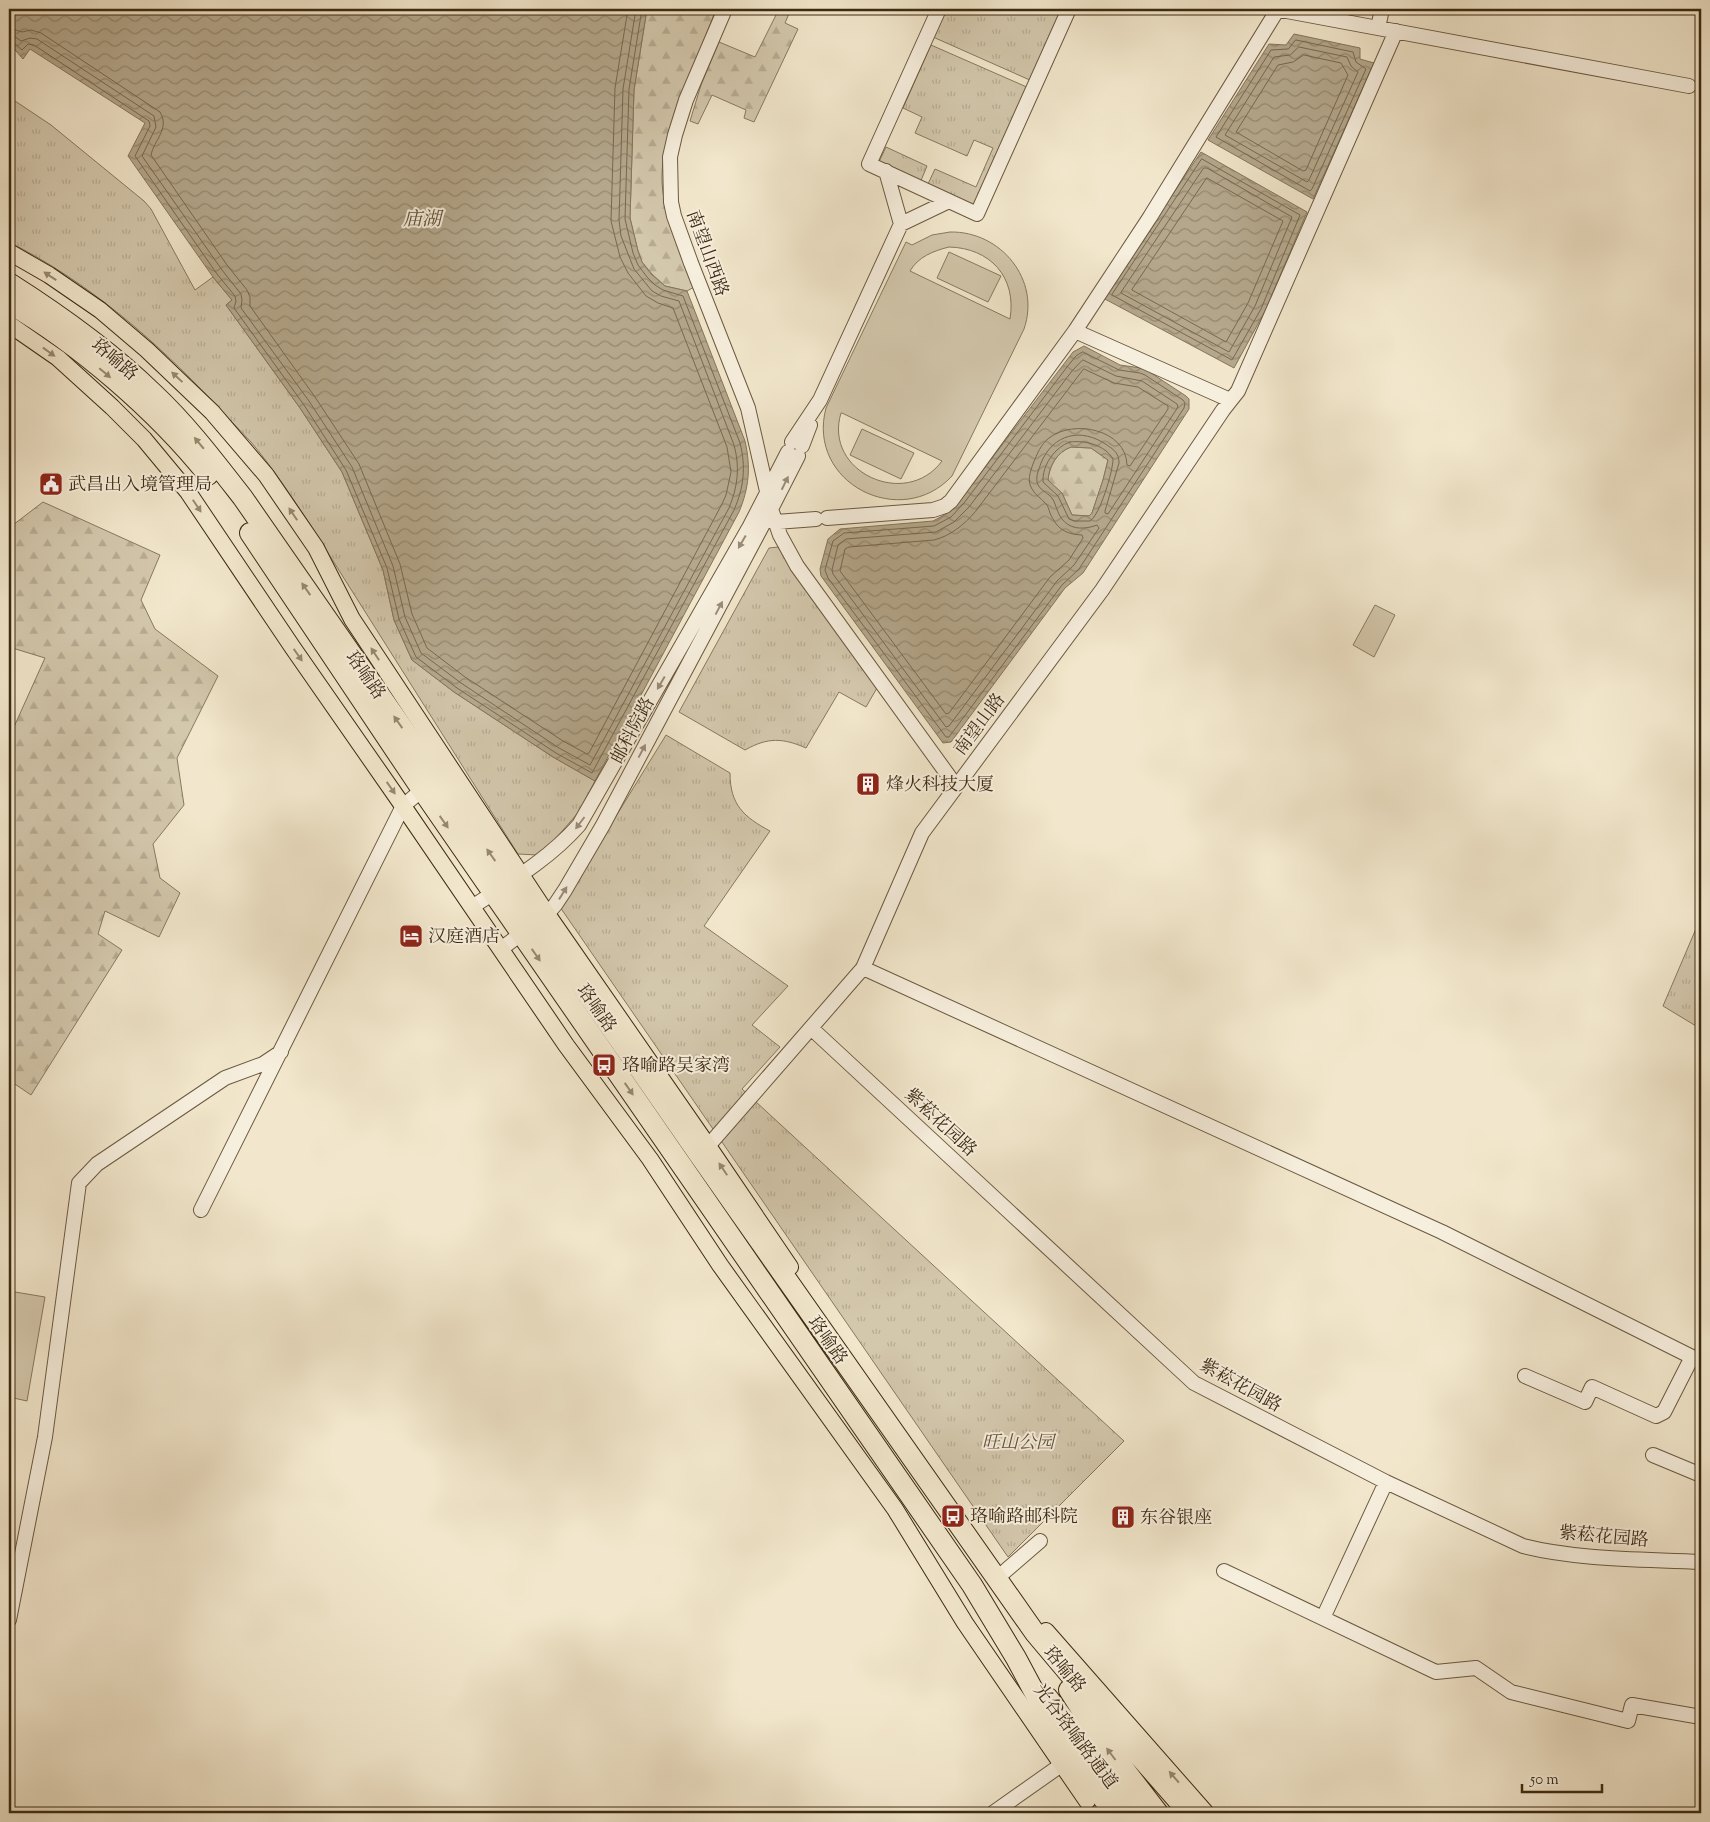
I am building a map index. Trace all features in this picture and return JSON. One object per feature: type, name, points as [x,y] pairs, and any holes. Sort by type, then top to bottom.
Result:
[{"type":"highway","name":"珞喻路","points":[[9,284],[76,327],[128,369],[161,400],[204,449],[243,498],[508,883],[522,934],[972,1585],[1016,1658],[1067,1761],[1114,1813]]},
{"type":"highway","name":"珞喻路","points":[[9,303],[71,344],[118,384],[182,445],[234,509],[422,790],[542,917],[1000,1575],[1034,1633],[1189,1813]]},
{"type":"highway","name":"光谷珞喻路通道","points":[[1034,1633],[1096,1734],[1158,1813]]},
{"type":"highway","name":"光谷珞喻路通道","points":[[1016,1658],[1122,1797],[1137,1813]]},
{"type":"main road","points":[[9,252],[49,275],[100,310],[185,385],[240,443],[266,475],[316,548],[352,619],[508,883]]},
{"type":"main road","points":[[9,324],[58,358],[82,378],[125,420],[163,461],[188,492],[298,656],[404,806],[566,1045],[650,1159],[720,1265],[895,1510],[965,1623],[1067,1761],[1087,1801]]},
{"type":"main road","points":[[1000,1575],[1041,1625],[1206,1813]]},
{"type":"street","name":"南望山西路","points":[[724,9],[686,100],[675,135],[670,157],[670,187],[674,216],[748,408],[768,492],[767,517],[780,535],[797,566],[956,786]]},
{"type":"street","points":[[940,9],[869,164],[977,214],[1069,9]]},
{"type":"street","points":[[767,517],[822,518],[933,510],[945,506],[964,485],[1075,332],[1150,217],[1277,9],[1689,86]]},
{"type":"street","points":[[1378,28],[1382,9]]},
{"type":"street","name":"南望山路","points":[[704,1151],[863,968],[919,839],[956,786],[1102,590],[1238,390],[1396,31]]},
{"type":"street","points":[[886,171],[901,224]]},
{"type":"street","points":[[472,907],[556,850],[584,817],[767,517],[795,449],[820,400],[901,224],[949,201]]},
{"type":"street","points":[[1075,332],[1227,405]]},
{"type":"street","points":[[768,492],[795,449]]},
{"type":"street","name":"邮科院路","points":[[501,949],[542,917],[555,905],[565,890],[603,825],[767,517]]},
{"type":"street","points":[[201,1210],[404,806],[422,790]]},
{"type":"street","points":[[863,968],[1442,1232],[1692,1357],[1664,1412],[1656,1416],[1592,1387],[1586,1402],[1525,1376]]},
{"type":"street","name":"紫菘花园路","points":[[811,1028],[1194,1383],[1386,1482],[1511,1541],[1535,1549],[1588,1556],[1701,1562]]},
{"type":"street","points":[[9,1620],[45,1437],[79,1183],[97,1164],[224,1078],[263,1064],[281,1052]]},
{"type":"street","points":[[1654,1455],[1701,1475]]},
{"type":"street","points":[[1323,1618],[1386,1482]]},
{"type":"street","points":[[1000,1575],[1040,1541]]},
{"type":"street","points":[[1224,1571],[1436,1672],[1476,1668],[1511,1692],[1628,1721],[1632,1705],[1701,1717]]},
{"type":"street","points":[[993,1813],[1067,1761]]},
{"type":"green space","points":[[647,9],[716,9],[671,126],[662,169],[666,210],[696,286],[687,291],[665,286],[642,262],[630,218],[634,90]]},
{"type":"green space","points":[[779,9],[791,9],[785,23],[798,29],[754,122],[744,118],[746,110],[712,95],[698,124],[690,121],[701,85],[719,42],[755,57]]},
{"type":"green space","points":[[946,9],[1065,9],[1032,81],[933,37]]},
{"type":"green space","points":[[931,45],[1029,88],[976,207],[927,186],[935,169],[976,187],[993,148],[974,140],[967,156],[915,133],[922,117],[903,108]]},
{"type":"green space","points":[[9,97],[51,125],[144,201],[151,209],[195,290],[213,277],[232,300],[226,305],[300,408],[342,472],[383,570],[394,620],[412,660],[454,692],[553,757],[595,781],[578,813],[549,846],[538,855],[518,854],[311,526],[275,472],[251,442],[191,379],[144,334],[66,275],[9,242]]},
{"type":"green space","points":[[886,147],[927,166],[920,183],[878,164]]},
{"type":"green space","points":[[950,232],[969,234],[985,240],[1000,249],[1022,277],[1027,293],[1028,311],[1024,329],[952,476],[931,492],[908,499],[884,498],[862,491],[844,477],[830,458],[824,435],[826,408],[906,242],[912,245],[932,235]],"holes":[[[949,247],[977,253],[988,259],[998,268],[1005,278],[1009,290],[1011,304],[1010,319],[910,271],[926,255]],[[842,413],[942,461],[927,475],[909,482],[889,483],[871,478],[856,467],[844,452],[839,434]]]},
{"type":"green space","points":[[949,252],[1001,276],[988,302],[937,278]]},
{"type":"green space","points":[[862,429],[914,453],[901,479],[850,455]]},
{"type":"green space","points":[[1071,447],[1091,448],[1108,460],[1092,513],[1089,516],[1072,515],[1062,493],[1048,481],[1050,470],[1055,460],[1062,452]]},
{"type":"green space","points":[[43,502],[160,555],[141,600],[155,629],[218,676],[177,758],[184,805],[153,844],[160,878],[180,893],[159,937],[105,911],[98,934],[122,950],[31,1095],[9,1080],[9,738],[45,658],[9,647],[9,528]]},
{"type":"green space","points":[[778,547],[877,688],[866,707],[839,692],[806,748],[790,742],[776,740],[761,743],[745,750],[679,712],[769,548]]},
{"type":"green space","points":[[1375,605],[1395,615],[1374,657],[1353,645]]},
{"type":"green space","name":"旺山公园","points":[[666,735],[730,773],[733,794],[740,809],[753,821],[770,831],[704,926],[788,986],[752,1025],[780,1047],[742,1089],[1124,1441],[1008,1557],[560,907]]},
{"type":"green space","points":[[1701,917],[1701,1029],[1663,1006]]},
{"type":"green space","points":[[9,1291],[45,1297],[27,1401],[9,1397]]},
{"type":"water","name":"庙湖","points":[[9,9],[647,9],[634,90],[630,218],[642,262],[651,274],[665,286],[687,291],[745,441],[748,477],[739,512],[595,781],[553,757],[454,692],[412,660],[394,620],[383,570],[342,472],[300,408],[226,305],[232,300],[213,277],[128,156],[145,123],[30,49],[23,59],[9,43]]},
{"type":"water","points":[[1294,34],[1360,48],[1360,59],[1374,63],[1313,199],[1208,140],[1269,44],[1286,45]]},
{"type":"water","points":[[1201,152],[1307,212],[1265,311],[1234,368],[1103,298]]},
{"type":"water","points":[[1084,346],[1120,365],[1148,371],[1186,396],[1189,399],[1189,409],[1083,573],[1065,588],[951,742],[943,743],[821,576],[820,569],[828,539],[840,529],[933,521],[948,513],[960,500],[1073,352]],"holes":[[[1071,447],[1091,448],[1108,460],[1103,480],[1092,513],[1089,516],[1072,515],[1062,493],[1048,480],[1050,470],[1058,456],[1066,449]]]},
{"type":"place","name":"武昌出入境管理局","points":[[51,484]]},
{"type":"place","name":"烽火科技大厦","points":[[868,784]]},
{"type":"place","name":"汉庭酒店","points":[[411,936]]},
{"type":"place","name":"珞喻路吴家湾","points":[[604,1065]]},
{"type":"place","name":"珞喻路邮科院","points":[[953,1516]]},
{"type":"place","name":"东谷银座","points":[[1123,1517]]}]
